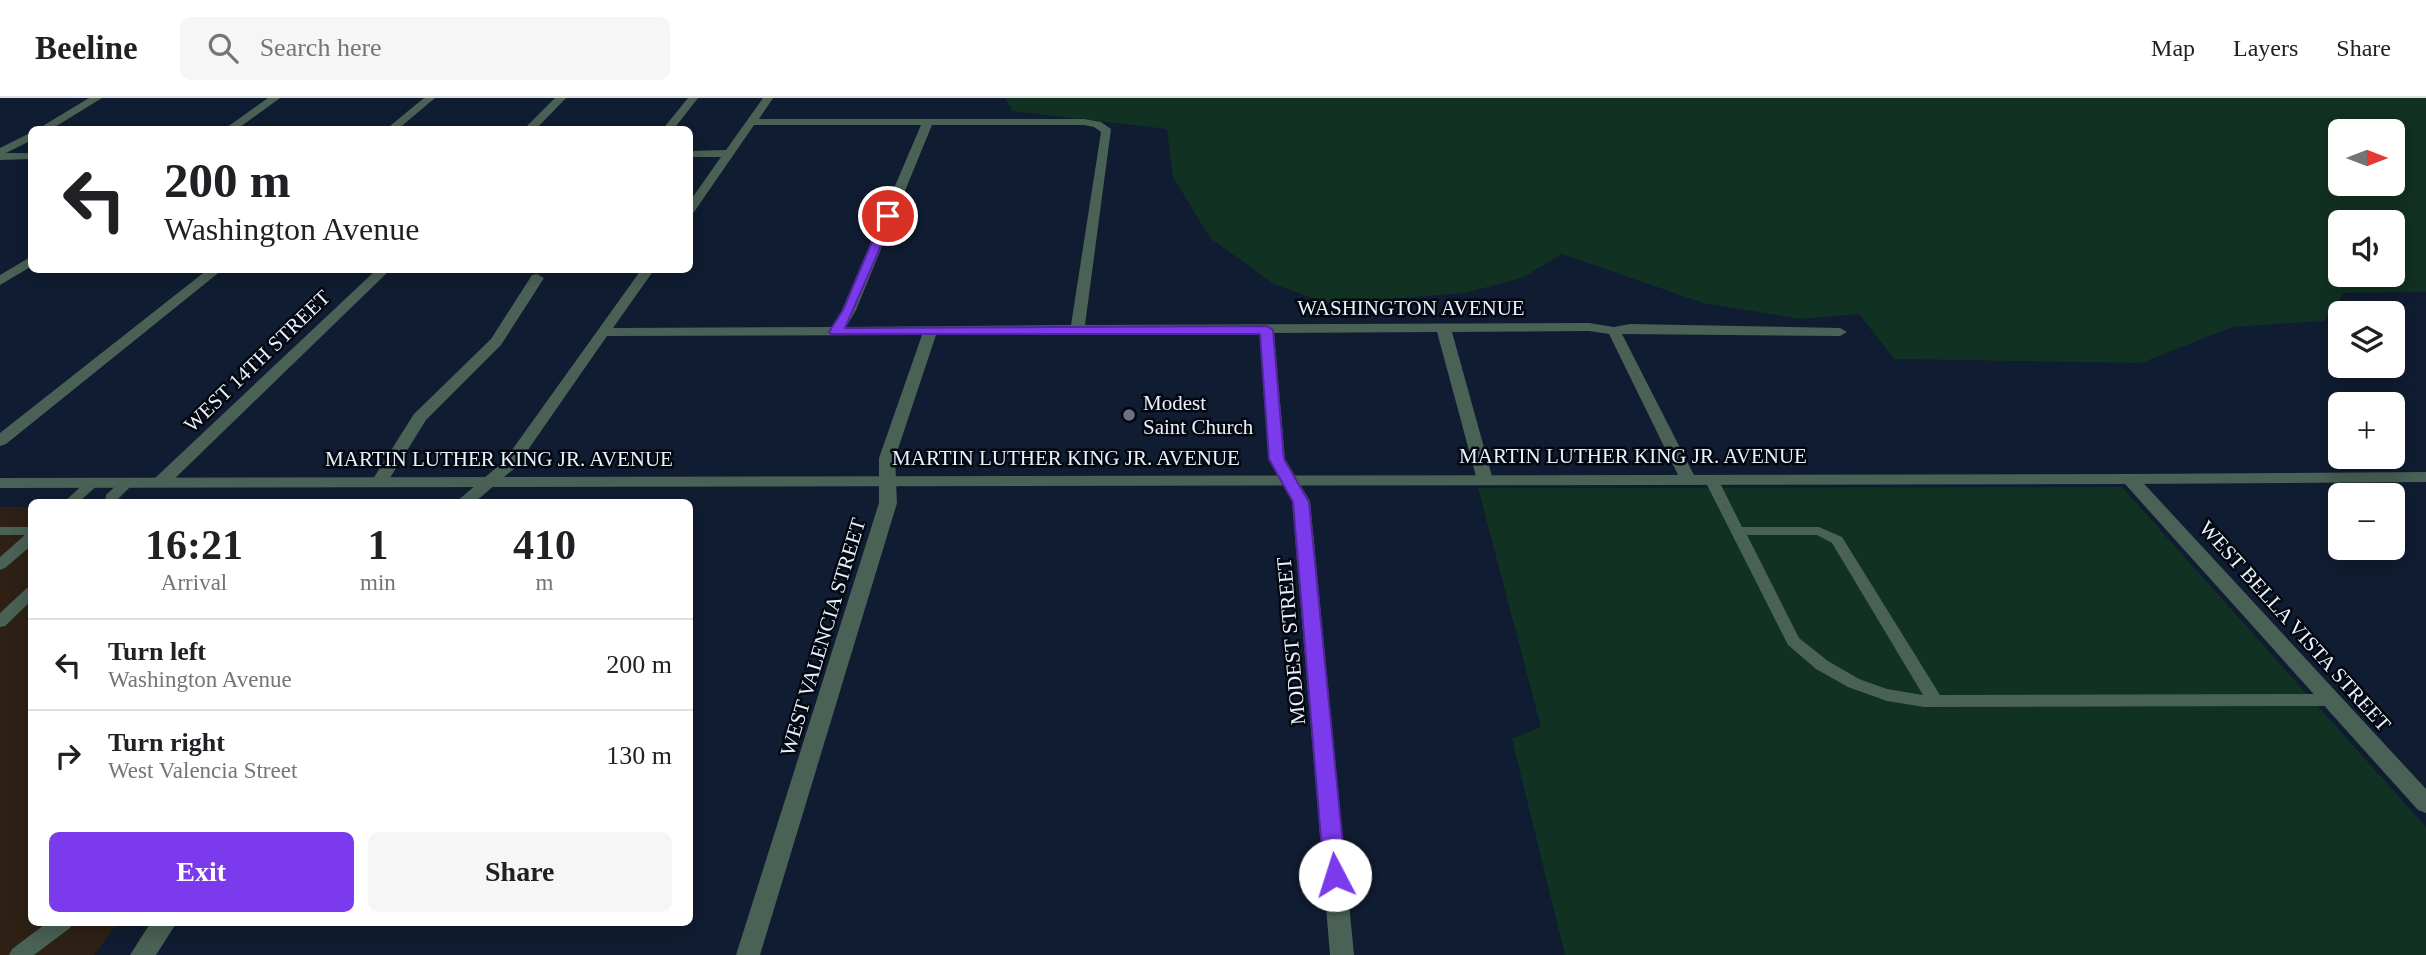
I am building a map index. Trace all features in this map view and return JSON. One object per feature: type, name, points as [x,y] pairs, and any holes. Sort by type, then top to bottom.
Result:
[{"type":"street","points":[[48,126],[97,98]]},
{"type":"street","points":[[234,126],[275,98]]},
{"type":"street","points":[[395,126],[429,98]]},
{"type":"street","points":[[532,126],[561,98]]},
{"type":"street","points":[[670,126],[693,98]]},
{"type":"street","points":[[693,205],[768,98]]},
{"type":"street","points":[[750,122],[1097,124],[1107,131],[1077,331]]},
{"type":"street","points":[[836,332],[849,310],[928,122]]},
{"type":"street","points":[[0,154],[28,137]]},
{"type":"street","points":[[693,154],[728,153]]},
{"type":"street","points":[[0,154],[28,156]]},
{"type":"street","points":[[0,281],[28,264]]},
{"type":"street","points":[[0,441],[211,273]]},
{"type":"street","name":"WEST 14TH STREET","points":[[160,483],[380,273]]},
{"type":"street","points":[[469,499],[510,464],[645,273]]},
{"type":"street","points":[[379,482],[420,417],[496,342],[537,278]]},
{"type":"street","name":"WASHINGTON AVENUE","points":[[604,332],[1444,330],[1589,327],[1614,331],[1630,328],[1840,332]]},
{"type":"street","name":"MODEST STREET","points":[[1267,330],[1277,459],[1301,502],[1342,955]]},
{"type":"street","points":[[1444,330],[1485,480]]},
{"type":"street","points":[[1614,331],[1688,479]]},
{"type":"street","name":"WEST VALENCIA STREET","points":[[748,955],[888,503],[887,457],[930,332]]},
{"type":"street","name":"MARTIN LUTHER KING JR. AVENUE","points":[[0,483],[2426,477]]},
{"type":"street","name":"WEST BELLA VISTA STREET","points":[[2130,479],[2426,804]]},
{"type":"street","points":[[142,955],[162,926]]},
{"type":"lane","points":[[1711,479],[1793,641],[1810,657],[1860,688],[1895,698],[1935,701],[2332,700]]},
{"type":"lane","points":[[111,499],[128,482]]},
{"type":"lane","points":[[74,499],[93,483]]},
{"type":"lane","points":[[0,531],[28,531]]},
{"type":"lane","points":[[1736,531],[1819,531],[1837,540],[1935,701]]},
{"type":"lane","points":[[0,565],[28,540]]},
{"type":"lane","points":[[0,622],[28,595]]},
{"type":"lane","points":[[19,955],[59,926]]},
{"type":"shaded area","points":[[0,507],[28,507],[28,926],[116,926],[94,955],[0,955]]},
{"type":"green space","points":[[1005,98],[2426,98],[2426,292],[2344,293],[2338,301],[2328,301],[2328,315],[2324,321],[2232,327],[2141,363],[1894,359],[1859,314],[1801,319],[1703,303],[1562,254],[1522,278],[1465,293],[1329,304],[1274,284],[1210,238],[1173,177],[1167,129],[1012,111]]},
{"type":"green space","points":[[2122,487],[2426,827],[2426,955],[1565,955],[1512,739],[1541,727],[1478,488]]},
{"type":"place","name":"Modest Saint Church","points":[[1129,415]]},
{"type":"route","points":[[888,216],[849,310],[836,332],[1267,330],[1277,459],[1301,502],[1335,875]]}]
